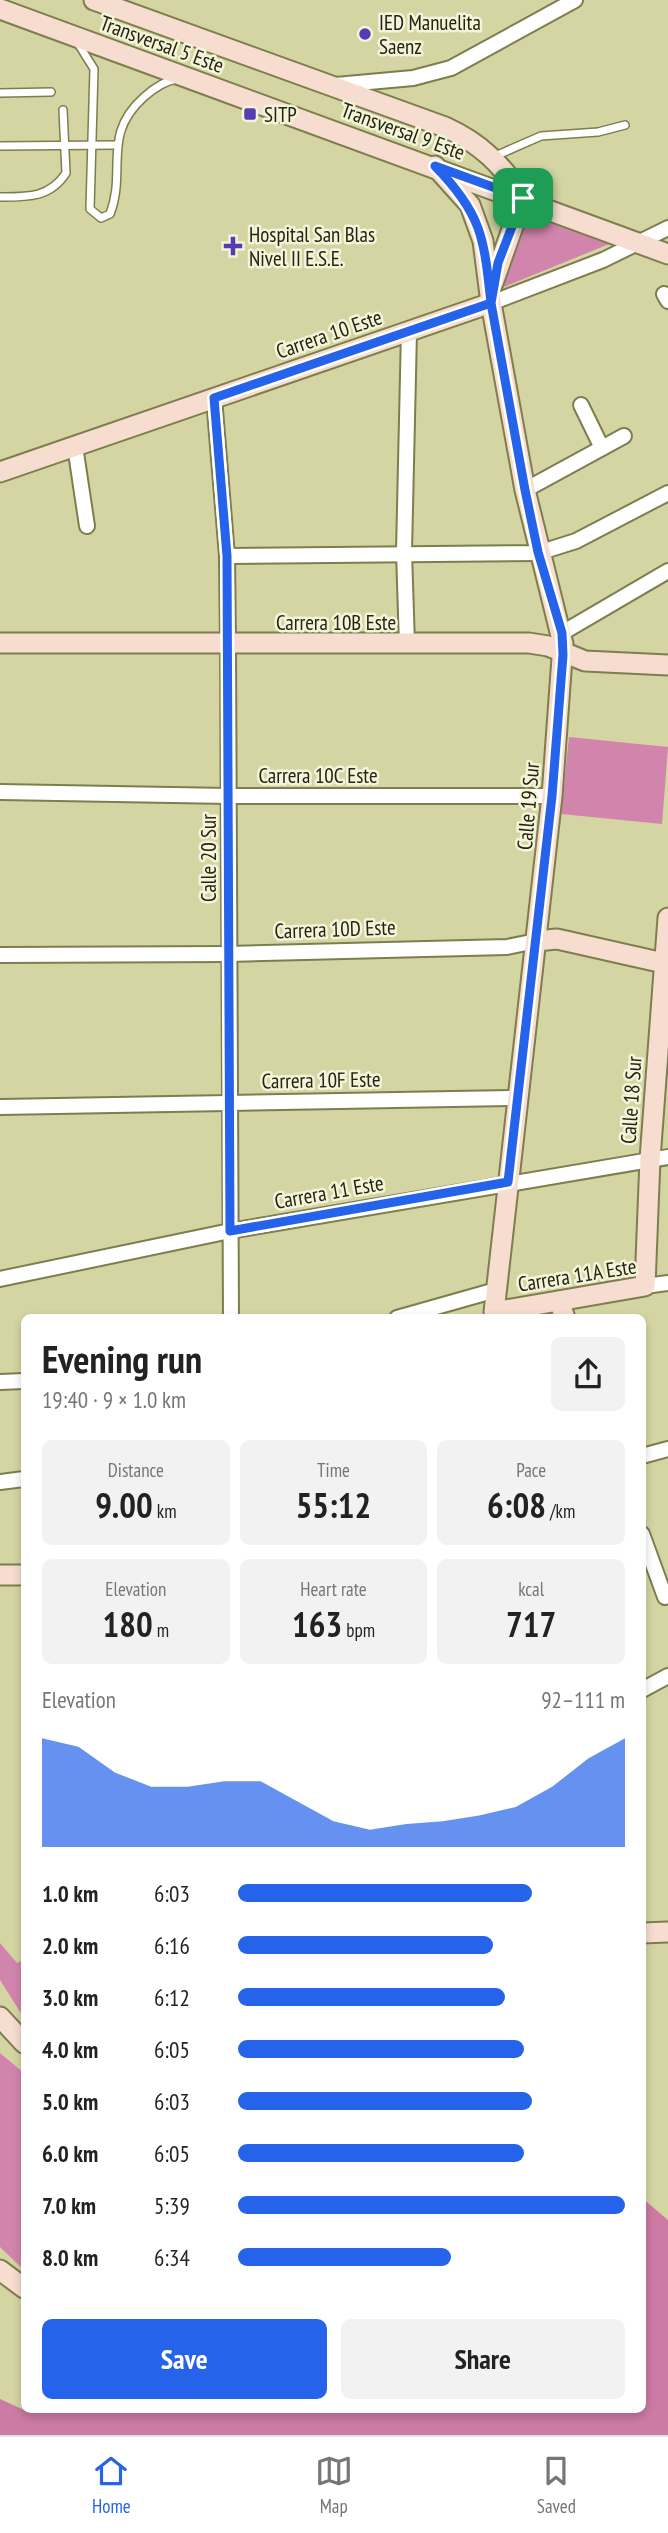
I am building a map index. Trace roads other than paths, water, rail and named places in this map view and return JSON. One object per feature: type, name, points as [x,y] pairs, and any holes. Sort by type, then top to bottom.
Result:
[{"type":"street","name":"Transversal 5 Este","points":[[94,0],[328,86]]},
{"type":"street","points":[[328,86],[413,78],[451,68],[575,0]]},
{"type":"street","name":"Transversal 5 Este","points":[[0,9],[307,121]]},
{"type":"street","name":"Transversal 9 Este","points":[[328,86],[445,127],[479,146],[512,178],[523,198]]},
{"type":"street","name":"Transversal 9 Este","points":[[307,121],[523,198],[668,254]]},
{"type":"street","name":"Calle 19 Sur","points":[[435,166],[470,205],[478,224],[525,490],[538,552],[562,633],[563,655],[552,796],[493,1314]]},
{"type":"street","name":"Calle 19 Sur","points":[[491,303],[498,263],[523,198]]},
{"type":"street","name":"Carrera 10 Este","points":[[0,472],[561,278],[668,228]]},
{"type":"street","points":[[407,645],[404,552],[409,331]]},
{"type":"street","name":"Calle 20 Sur","points":[[214,398],[227,556],[231,1314]]},
{"type":"street","points":[[581,405],[602,448]]},
{"type":"street","points":[[525,490],[624,436]]},
{"type":"street","points":[[75,446],[87,526]]},
{"type":"street","points":[[227,556],[538,552],[576,541],[668,492]]},
{"type":"street","points":[[562,633],[668,571]]},
{"type":"street","name":"Carrera 10B Este","points":[[0,643],[530,643],[548,646],[563,655],[601,664],[668,665]]},
{"type":"street","name":"Carrera 10C Este","points":[[0,792],[229,796],[552,796]]},
{"type":"street","name":"Calle 18 Sur","points":[[645,1286],[659,1158],[668,918]]},
{"type":"street","name":"Carrera 10D Este","points":[[0,955],[229,954],[507,947],[557,939],[666,964]]},
{"type":"street","name":"Carrera 10F Este","points":[[0,1107],[517,1098]]},
{"type":"street","name":"Carrera 11 Este","points":[[0,1279],[230,1231],[659,1158]]},
{"type":"street","name":"Carrera 11A Este","points":[[504,1314],[562,1309],[645,1286],[667,1285]]},
{"type":"street","name":"Carrera 11A Este","points":[[411,1314],[496,1290]]},
{"type":"street","points":[[0,1382],[21,1381]]},
{"type":"street","points":[[646,1455],[668,1449]]},
{"type":"street","points":[[0,1482],[21,1479]]},
{"type":"street","points":[[646,1546],[665,1597]]},
{"type":"street","points":[[0,1575],[21,1575]]},
{"type":"street","points":[[646,1688],[668,1676]]},
{"type":"street","points":[[646,1933],[668,1932]]},
{"type":"street","points":[[0,2017],[21,2040]]},
{"type":"street","points":[[0,2270],[21,2286]]},
{"type":"lane","points":[[66,33],[86,52],[94,69],[90,209],[101,218],[110,214],[114,204],[116,145],[123,119],[133,106],[161,84],[191,78]]},
{"type":"lane","points":[[0,93],[51,92]]},
{"type":"lane","points":[[0,197],[34,197],[57,184],[66,173],[64,110]]},
{"type":"lane","points":[[492,157],[541,136],[598,132],[625,125]]},
{"type":"lane","points":[[0,146],[92,143],[116,145]]},
{"type":"place","name":"IED Manuelita Saenz","points":[[365,34]]},
{"type":"place","name":"SITP","points":[[250,114]]},
{"type":"place","name":"Hospital San Blas Nivel II E.S.E.","points":[[233,246]]}]
